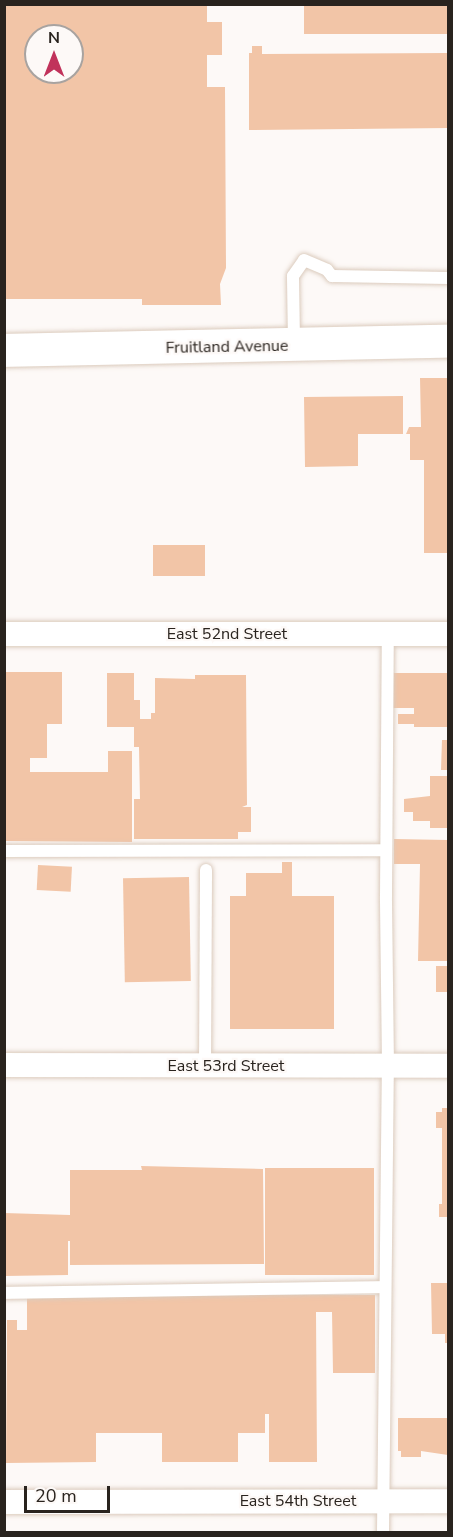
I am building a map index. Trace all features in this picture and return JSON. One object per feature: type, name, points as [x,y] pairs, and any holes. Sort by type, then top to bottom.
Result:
[{"type":"street","name":"Fruitland Avenue","points":[[4,350],[294,346],[448,341]]},
{"type":"street","name":"East 52nd Street","points":[[4,634],[448,634]]},
{"type":"street","name":"East 53rd Street","points":[[4,1065],[448,1066]]},
{"type":"street","name":"East 54th Street","points":[[4,1502],[448,1501]]},
{"type":"lane","points":[[294,346],[293,276],[304,260],[327,270],[332,276],[448,278]]},
{"type":"lane","points":[[383,1533],[388,1066],[386,850],[388,634]]},
{"type":"lane","points":[[4,851],[386,850]]},
{"type":"lane","points":[[205,1066],[206,870]]},
{"type":"lane","points":[[4,1293],[384,1287]]},
{"type":"building","points":[[4,4],[207,4],[207,22],[222,22],[222,55],[207,55],[207,87],[225,87],[226,268],[220,284],[221,305],[142,305],[142,299],[4,299]]},
{"type":"building","points":[[304,4],[448,4],[448,34],[304,34]]},
{"type":"building","points":[[252,46],[262,46],[262,54],[448,53],[448,128],[249,130],[249,53],[252,53]]},
{"type":"building","points":[[420,378],[448,378],[448,553],[424,553],[424,460],[410,460],[410,434],[406,434],[409,427],[421,427]]},
{"type":"building","points":[[403,396],[403,434],[358,434],[358,466],[305,467],[304,397]]},
{"type":"building","points":[[153,545],[205,545],[205,576],[153,576]]},
{"type":"building","points":[[4,672],[62,672],[62,724],[47,724],[47,758],[30,758],[30,772],[108,772],[108,751],[132,751],[132,842],[4,841]]},
{"type":"building","points":[[107,673],[134,673],[134,700],[140,700],[140,719],[151,719],[151,713],[155,713],[155,678],[195,679],[195,675],[246,675],[247,805],[242,807],[251,807],[251,832],[238,832],[238,839],[134,839],[134,799],[140,799],[139,747],[134,747],[134,727],[107,727]]},
{"type":"building","points":[[393,673],[448,673],[448,727],[414,727],[414,724],[398,724],[398,714],[414,714],[414,708],[393,708]]},
{"type":"building","points":[[442,740],[448,740],[448,770],[441,770]]},
{"type":"building","points":[[430,776],[448,776],[448,828],[430,828],[430,821],[413,821],[413,812],[404,812],[404,799],[430,796]]},
{"type":"building","points":[[394,839],[448,840],[448,961],[418,961],[420,864],[394,864]]},
{"type":"building","points":[[282,862],[292,862],[292,896],[334,896],[334,1029],[230,1029],[230,896],[246,896],[246,873],[282,873]]},
{"type":"building","points":[[38,865],[72,867],[71,892],[37,890]]},
{"type":"building","points":[[189,877],[191,981],[125,982],[123,878]]},
{"type":"building","points":[[436,966],[448,966],[448,992],[436,992]]},
{"type":"building","points":[[442,1108],[448,1108],[448,1217],[439,1217],[439,1204],[442,1204],[442,1128],[436,1128],[436,1112],[442,1112]]},
{"type":"building","points":[[141,1166],[263,1169],[264,1264],[70,1265],[70,1241],[68,1241],[68,1275],[5,1276],[4,1213],[70,1215],[70,1170],[142,1170]]},
{"type":"building","points":[[265,1168],[374,1168],[374,1275],[265,1275]]},
{"type":"building","points":[[431,1283],[448,1283],[448,1343],[445,1343],[445,1334],[432,1334]]},
{"type":"building","points":[[27,1295],[375,1295],[375,1373],[333,1373],[332,1312],[316,1312],[317,1462],[269,1462],[269,1414],[265,1414],[265,1433],[238,1433],[238,1462],[162,1462],[162,1433],[96,1433],[96,1462],[6,1463],[7,1320],[17,1320],[17,1330],[27,1330]]},
{"type":"building","points":[[398,1418],[448,1418],[448,1455],[421,1451],[421,1457],[401,1457],[401,1451],[398,1451]]}]
